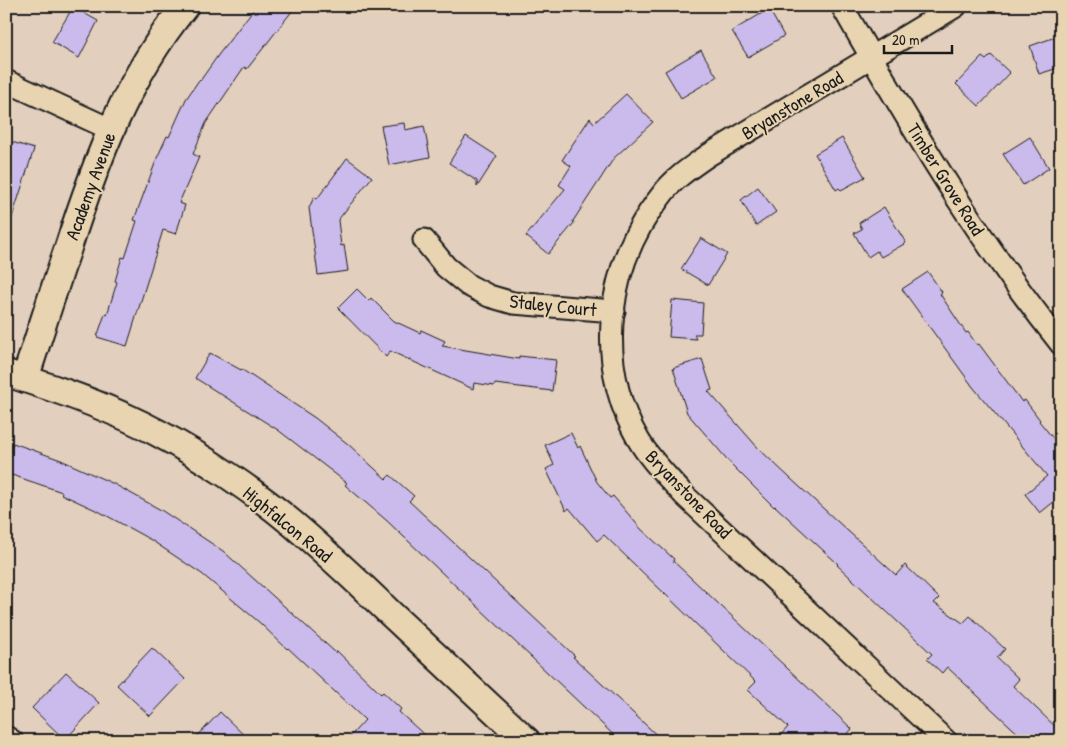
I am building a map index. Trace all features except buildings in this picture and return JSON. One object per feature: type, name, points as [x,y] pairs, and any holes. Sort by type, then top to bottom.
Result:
[{"type":"street","name":"Academy Avenue","points":[[16,376],[110,129],[136,79],[185,6]]},
{"type":"street","name":"Timber Grove Road","points":[[842,6],[871,57],[989,249],[1034,311],[1061,344]]},
{"type":"street","name":"Bryanstone Road","points":[[946,741],[684,495],[654,461],[639,440],[628,418],[619,393],[614,371],[611,341],[619,274],[631,243],[646,216],[662,194],[680,175],[707,156],[956,6]]},
{"type":"street","points":[[6,82],[110,129]]},
{"type":"street","name":"Staley Court","points":[[424,240],[446,267],[468,285],[489,296],[513,303],[614,311]]},
{"type":"street","name":"Highfalcon Road","points":[[16,376],[121,414],[202,458],[241,485],[292,523],[527,741]]},
{"type":"street","points":[[6,737],[12,741]]}]
